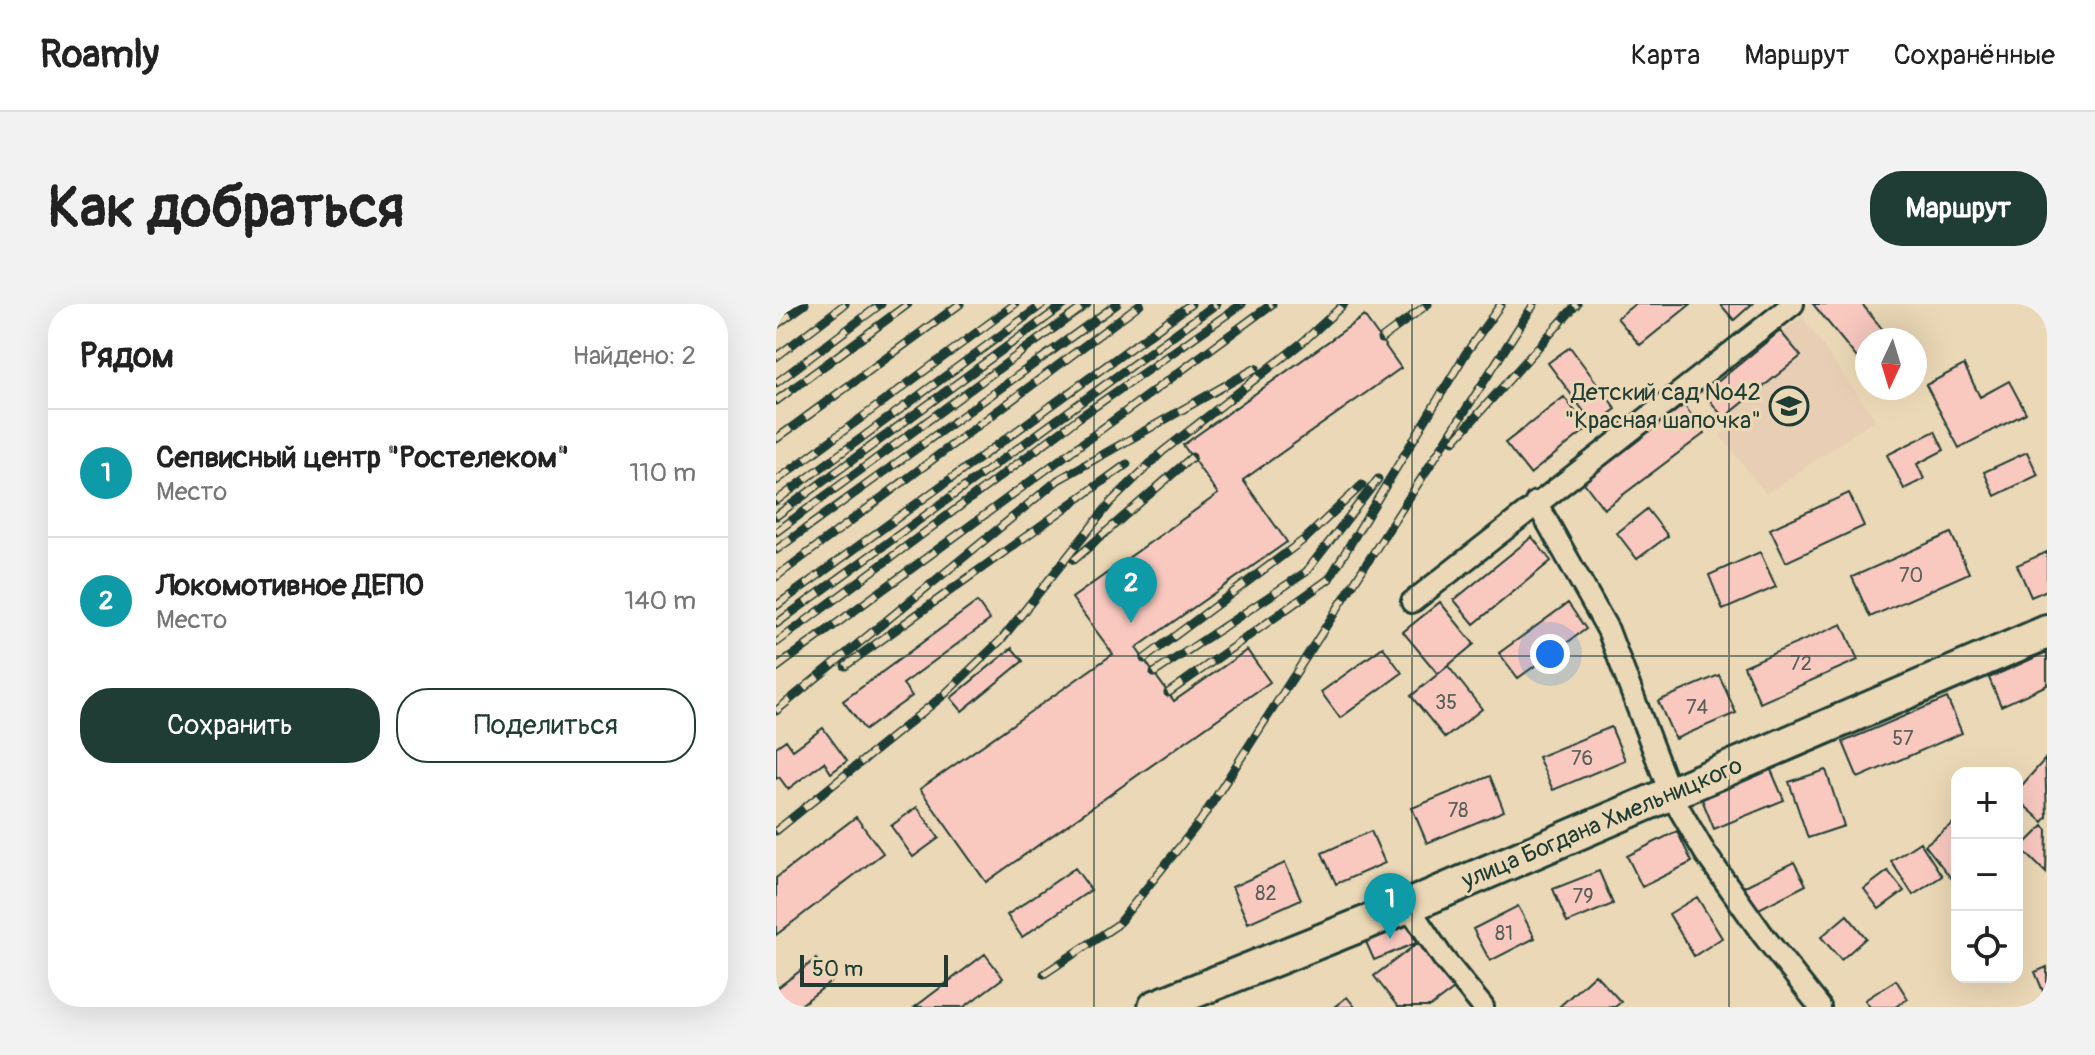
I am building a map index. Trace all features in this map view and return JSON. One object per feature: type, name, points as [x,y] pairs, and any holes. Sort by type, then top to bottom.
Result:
[{"type":"main road","name":"улица Богдана Хмельницкого","points":[[1155,1007],[1408,906],[2047,632]]},
{"type":"street","points":[[1412,602],[1793,304]]},
{"type":"street","points":[[1536,502],[1608,630],[1670,793],[1713,865],[1820,1007]]},
{"type":"street","points":[[1408,906],[1443,958],[1483,1007]]},
{"type":"shaded area","name":"Детский сад №42 \"Красная шапочка\"","points":[[1802,317],[1855,391],[1855,400],[1861,400],[1875,419],[1766,494],[1720,435],[1729,428],[1701,393]]},
{"type":"building","points":[[1635,304],[1691,304],[1640,345],[1617,318]]},
{"type":"building","points":[[1720,304],[1752,304],[1734,320]]},
{"type":"building","points":[[1813,304],[1862,304],[1881,328],[1855,328],[1855,356]]},
{"type":"building","points":[[1364,316],[1401,368],[1243,480],[1287,542],[1136,648],[1174,701],[1247,650],[1270,682],[986,882],[920,789],[1113,654],[1072,598],[1218,494],[1183,445]]},
{"type":"building","points":[[1780,331],[1801,356],[1724,418],[1704,393]]},
{"type":"building","points":[[1570,347],[1616,409],[1594,425],[1548,363]]},
{"type":"building","points":[[1964,365],[1980,397],[2009,381],[2026,413],[1959,448],[1927,384]]},
{"type":"building","points":[[1564,397],[1588,428],[1530,474],[1505,443]]},
{"type":"building","points":[[1684,405],[1705,433],[1604,509],[1582,480]]},
{"type":"building","points":[[1935,431],[1944,450],[1917,464],[1924,479],[1904,489],[1887,455]]},
{"type":"building","points":[[2027,452],[2038,475],[1995,496],[1984,472]]},
{"type":"building","points":[[1849,493],[1864,526],[1786,562],[1770,529]]},
{"type":"building","points":[[1647,509],[1668,536],[1637,559],[1617,533]]},
{"type":"building","points":[[1951,533],[1969,573],[1870,617],[1852,577]]},
{"type":"building","points":[[1532,537],[1551,561],[1474,624],[1454,600]]},
{"type":"building","points":[[1760,552],[1776,587],[1723,610],[1709,575]]},
{"type":"building","points":[[2047,552],[2047,590],[2031,597],[2017,565]]},
{"type":"building","points":[[977,602],[990,620],[903,684],[912,696],[865,730],[843,701]]},
{"type":"building","points":[[1440,602],[1474,644],[1438,674],[1403,632]]},
{"type":"building","points":[[1568,603],[1586,629],[1518,678],[1499,653]]},
{"type":"building","points":[[1842,624],[1858,660],[1760,703],[1744,666]]},
{"type":"building","points":[[1383,647],[1402,673],[1340,718],[1321,692]]},
{"type":"building","points":[[1012,648],[1023,661],[962,711],[951,698]]},
{"type":"building","points":[[2047,652],[2047,685],[2001,706],[1989,678]]},
{"type":"building","points":[[1448,666],[1482,709],[1445,738],[1411,696]]},
{"type":"building","points":[[1719,675],[1736,713],[1675,739],[1658,701]]},
{"type":"building","points":[[1947,698],[1962,733],[1858,778],[1843,742]]},
{"type":"building","points":[[1611,727],[1625,760],[1553,790],[1538,757]]},
{"type":"building","points":[[823,728],[847,761],[831,773],[824,762],[788,789],[779,777],[776,779],[776,747],[786,740],[793,750]]},
{"type":"building","points":[[2045,759],[2047,817],[2043,822],[2023,804],[2023,784]]},
{"type":"building","points":[[1768,763],[1784,800],[1714,829],[1699,792]]},
{"type":"building","points":[[1826,770],[1844,826],[1808,838],[1789,782]]},
{"type":"building","points":[[1490,776],[1504,811],[1427,843],[1412,808]]},
{"type":"building","points":[[917,807],[939,838],[913,857],[891,826]]},
{"type":"building","points":[[856,817],[883,853],[776,935],[776,878]]},
{"type":"building","points":[[1951,825],[1951,878],[1925,845]]},
{"type":"building","points":[[2043,826],[2047,830],[2046,873],[2023,850],[2023,846]]},
{"type":"building","points":[[1371,831],[1385,863],[1336,884],[1322,853]]},
{"type":"building","points":[[1677,831],[1692,862],[1642,887],[1627,856]]},
{"type":"building","points":[[1920,842],[1942,876],[1913,895],[1891,861]]},
{"type":"building","points":[[1794,862],[1806,885],[1753,912],[1741,888]]},
{"type":"building","points":[[1285,863],[1301,899],[1248,923],[1232,887]]},
{"type":"building","points":[[1075,868],[1091,890],[1022,937],[1007,915]]},
{"type":"building","points":[[1599,871],[1613,904],[1567,923],[1553,889]]},
{"type":"building","points":[[1888,871],[1904,891],[1879,909],[1864,889]]},
{"type":"building","points":[[1697,897],[1722,938],[1694,956],[1669,914]]},
{"type":"building","points":[[1518,906],[1535,938],[1490,961],[1473,929]]},
{"type":"building","points":[[1847,915],[1866,938],[1841,960],[1821,937]]},
{"type":"building","points":[[1405,917],[1416,943],[1374,960],[1363,935]]},
{"type":"building","points":[[1418,943],[1454,989],[1430,1007],[1398,1007],[1374,976]]},
{"type":"building","points":[[985,954],[1003,978],[964,1007],[915,1007]]},
{"type":"building","points":[[816,959],[832,981],[798,1007],[776,1007],[776,989]]},
{"type":"building","points":[[2047,967],[2047,996],[2045,996],[2035,972]]},
{"type":"building","points":[[1595,974],[1621,1002],[1615,1007],[1559,1007]]},
{"type":"building","points":[[1896,980],[1908,999],[1895,1007],[1870,1007],[1865,1000]]},
{"type":"building","points":[[1347,997],[1355,1007],[1334,1007]]},
{"type":"railway","points":[[776,307],[780,304]]},
{"type":"railway","points":[[776,325],[805,304]]},
{"type":"railway","points":[[776,357],[845,304]]},
{"type":"railway","points":[[776,383],[881,304]]},
{"type":"railway","points":[[776,401],[908,304]]},
{"type":"railway","points":[[776,439],[960,304]]},
{"type":"railway","points":[[776,481],[1015,304]]},
{"type":"railway","points":[[776,501],[1043,304]]},
{"type":"railway","points":[[776,516],[1065,304]]},
{"type":"railway","points":[[776,532],[1087,304]]},
{"type":"railway","points":[[776,550],[1117,304]]},
{"type":"railway","points":[[776,577],[1140,304]]},
{"type":"railway","points":[[776,606],[1191,304]]},
{"type":"railway","points":[[776,624],[1216,304]]},
{"type":"railway","points":[[776,643],[1080,417],[1242,304]]},
{"type":"railway","points":[[776,668],[1272,304]]},
{"type":"railway","points":[[776,831],[945,694],[1001,640],[1111,502],[1162,452],[1304,341],[1344,304]]},
{"type":"railway","points":[[1381,339],[1428,304]]},
{"type":"railway","points":[[1168,693],[1329,579],[1466,353],[1501,304]]},
{"type":"railway","points":[[1044,974],[1117,925],[1201,820],[1534,304]]},
{"type":"railway","points":[[1454,441],[1577,304]]},
{"type":"railway","points":[[776,711],[1058,480],[1256,368]]},
{"type":"railway","points":[[1074,560],[1192,457]]},
{"type":"railway","points":[[845,666],[1127,464]]},
{"type":"railway","points":[[1154,673],[1306,572],[1378,479]]},
{"type":"railway","points":[[1144,659],[1306,538],[1362,485]]},
{"type":"place","name":"Детский сад №42 \"Красная шапочка\"","points":[[1789,406]]},
{"type":"place","name":"Локомотивное ДЕПО","points":[[1131,623]]},
{"type":"place","name":"Сепвисный центр \"Ростелеком\"","points":[[1390,939]]}]
